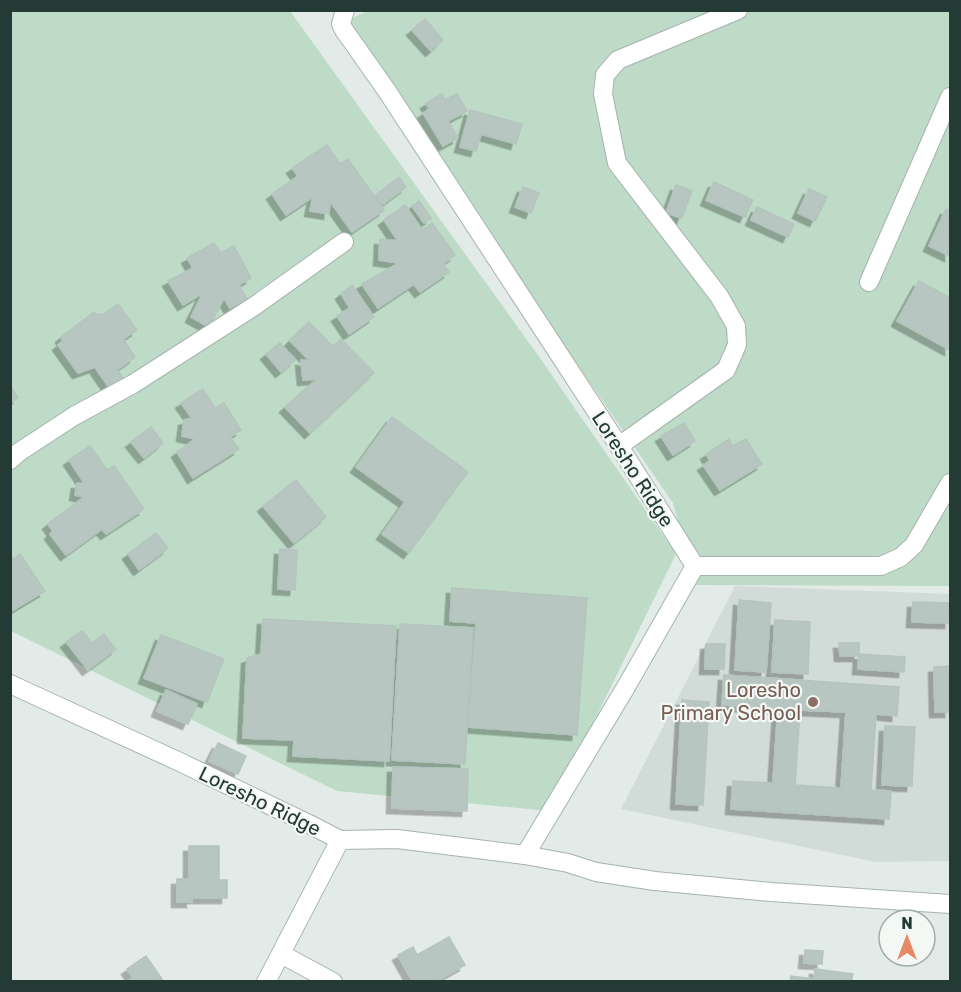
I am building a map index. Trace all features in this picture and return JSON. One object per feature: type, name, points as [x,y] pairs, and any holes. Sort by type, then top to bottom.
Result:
[{"type":"street","name":"Loresho Ridge","points":[[345,10],[341,24],[619,446],[695,566]]},
{"type":"street","points":[[619,446],[726,370],[737,345],[736,326],[719,296],[617,163],[603,94],[604,75],[618,60],[738,10]]},
{"type":"street","points":[[869,282],[951,97]]},
{"type":"street","points":[[10,460],[74,416],[133,384],[256,305],[344,242]]},
{"type":"street","points":[[525,855],[627,687],[695,566],[881,566],[901,557],[915,545],[951,483]]},
{"type":"street","name":"Loresho Ridge","points":[[10,684],[182,763],[340,840],[397,839],[525,855],[568,863],[596,872],[655,881],[771,892],[951,904]]},
{"type":"street","points":[[266,981],[340,840]]},
{"type":"street","points":[[281,954],[333,981]]},
{"type":"shaded area","name":"Loresho Primary School","points":[[735,586],[950,594],[950,861],[876,862],[621,809]]},
{"type":"green space","points":[[369,10],[950,11],[950,586],[696,585],[673,503],[342,23]]},
{"type":"green space","points":[[11,11],[290,11],[540,358],[676,554],[550,811],[337,791],[11,631]]},
{"type":"building","points":[[425,19],[443,40],[431,51],[412,30]]},
{"type":"building","points":[[442,94],[445,100],[457,94],[467,111],[448,121],[458,138],[443,146],[423,113],[429,109],[426,103]]},
{"type":"building","points":[[470,110],[522,124],[516,144],[481,134],[476,151],[460,147]]},
{"type":"building","points":[[327,145],[340,164],[348,159],[384,210],[352,232],[330,201],[329,214],[310,211],[313,197],[286,215],[272,194],[298,176],[292,168]]},
{"type":"building","points":[[399,177],[406,187],[382,205],[375,196]]},
{"type":"building","points":[[714,182],[753,200],[745,217],[706,200]]},
{"type":"building","points":[[676,185],[692,191],[682,218],[666,213]]},
{"type":"building","points":[[523,187],[539,193],[531,213],[515,207]]},
{"type":"building","points":[[809,189],[827,197],[815,221],[798,213]]},
{"type":"building","points":[[419,201],[431,218],[424,223],[412,206]]},
{"type":"building","points":[[405,205],[422,230],[432,223],[455,255],[443,264],[449,272],[420,292],[414,284],[378,308],[362,284],[399,263],[379,260],[380,239],[398,241],[384,220]]},
{"type":"building","points":[[757,207],[794,224],[788,237],[751,220]]},
{"type":"building","points":[[946,209],[950,211],[950,256],[929,246]]},
{"type":"building","points":[[214,243],[221,253],[234,246],[251,278],[239,285],[247,299],[230,308],[224,298],[209,327],[191,317],[203,293],[183,305],[168,281],[193,268],[187,258]]},
{"type":"building","points":[[919,281],[950,298],[950,350],[897,321]]},
{"type":"building","points":[[352,285],[374,317],[349,334],[337,316],[350,308],[341,294]]},
{"type":"building","points":[[118,304],[137,330],[123,339],[135,357],[117,370],[124,379],[110,389],[95,367],[78,373],[58,345],[63,341],[61,337],[93,313],[102,315]]},
{"type":"building","points":[[309,322],[333,347],[341,339],[374,373],[310,433],[285,407],[317,379],[303,380],[301,360],[310,361],[290,341]]},
{"type":"building","points":[[280,343],[295,360],[281,372],[266,354]]},
{"type":"building","points":[[10,385],[18,398],[10,402]]},
{"type":"building","points":[[203,389],[215,408],[224,403],[241,430],[230,437],[239,449],[193,478],[177,452],[195,439],[182,436],[184,420],[192,418],[181,403]]},
{"type":"building","points":[[392,417],[468,472],[409,553],[382,534],[405,502],[356,467]]},
{"type":"building","points":[[684,423],[695,441],[673,455],[661,436]]},
{"type":"building","points":[[151,427],[163,443],[144,458],[131,442]]},
{"type":"building","points":[[729,439],[733,446],[746,439],[762,464],[720,490],[703,465],[710,461],[706,454]]},
{"type":"building","points":[[90,446],[107,470],[114,466],[144,509],[106,534],[102,529],[66,555],[50,534],[53,531],[48,524],[84,497],[75,495],[77,483],[85,484],[69,460]]},
{"type":"building","points":[[296,480],[326,517],[294,543],[263,506]]},
{"type":"building","points":[[156,533],[168,548],[139,570],[128,554]]},
{"type":"building","points":[[280,549],[297,550],[295,590],[278,589]]},
{"type":"building","points":[[10,554],[14,559],[20,554],[45,591],[10,612]]},
{"type":"building","points":[[452,588],[587,598],[577,735],[468,727],[476,623],[450,621]]},
{"type":"building","points":[[739,600],[771,603],[766,672],[735,670]]},
{"type":"building","points":[[913,602],[950,603],[950,623],[912,622]]},
{"type":"building","points":[[263,619],[396,626],[389,761],[293,756],[294,740],[243,738],[247,658],[261,654]]},
{"type":"building","points":[[775,620],[810,622],[808,674],[772,672]]},
{"type":"building","points":[[400,624],[473,628],[465,764],[392,760]]},
{"type":"building","points":[[82,631],[92,643],[104,634],[116,649],[88,670],[66,642]]},
{"type":"building","points":[[161,635],[224,659],[207,702],[144,678]]},
{"type":"building","points":[[839,643],[859,643],[859,656],[840,656]]},
{"type":"building","points":[[706,644],[725,644],[724,669],[705,669]]},
{"type":"building","points":[[859,654],[905,657],[904,672],[858,669]]},
{"type":"building","points":[[950,666],[950,712],[935,712],[934,667]]},
{"type":"building","points":[[724,675],[899,687],[897,716],[876,714],[871,790],[891,791],[889,819],[731,809],[733,781],[773,783],[778,708],[722,705]],"holes":[[[800,710],[846,712],[841,788],[795,785]]]},
{"type":"building","points":[[166,690],[197,704],[188,724],[157,711]]},
{"type":"building","points":[[682,700],[709,702],[703,805],[676,804]]},
{"type":"building","points":[[885,726],[915,727],[912,786],[882,785]]},
{"type":"building","points":[[218,743],[246,756],[238,774],[209,761]]},
{"type":"building","points":[[393,767],[468,769],[467,811],[392,808]]},
{"type":"building","points":[[189,846],[219,846],[219,880],[227,880],[227,898],[191,898],[192,902],[177,902],[177,879],[189,879]]},
{"type":"building","points":[[449,937],[465,965],[435,982],[413,982],[398,955],[413,947],[417,955]]},
{"type":"building","points":[[805,950],[823,951],[822,964],[804,963]]},
{"type":"building","points":[[146,956],[164,982],[127,982],[133,978],[127,969]]},
{"type":"building","points":[[815,969],[853,974],[851,982],[790,982],[791,976],[814,979]]},
{"type":"place","name":"Loresho Primary School","points":[[813,702]]}]
